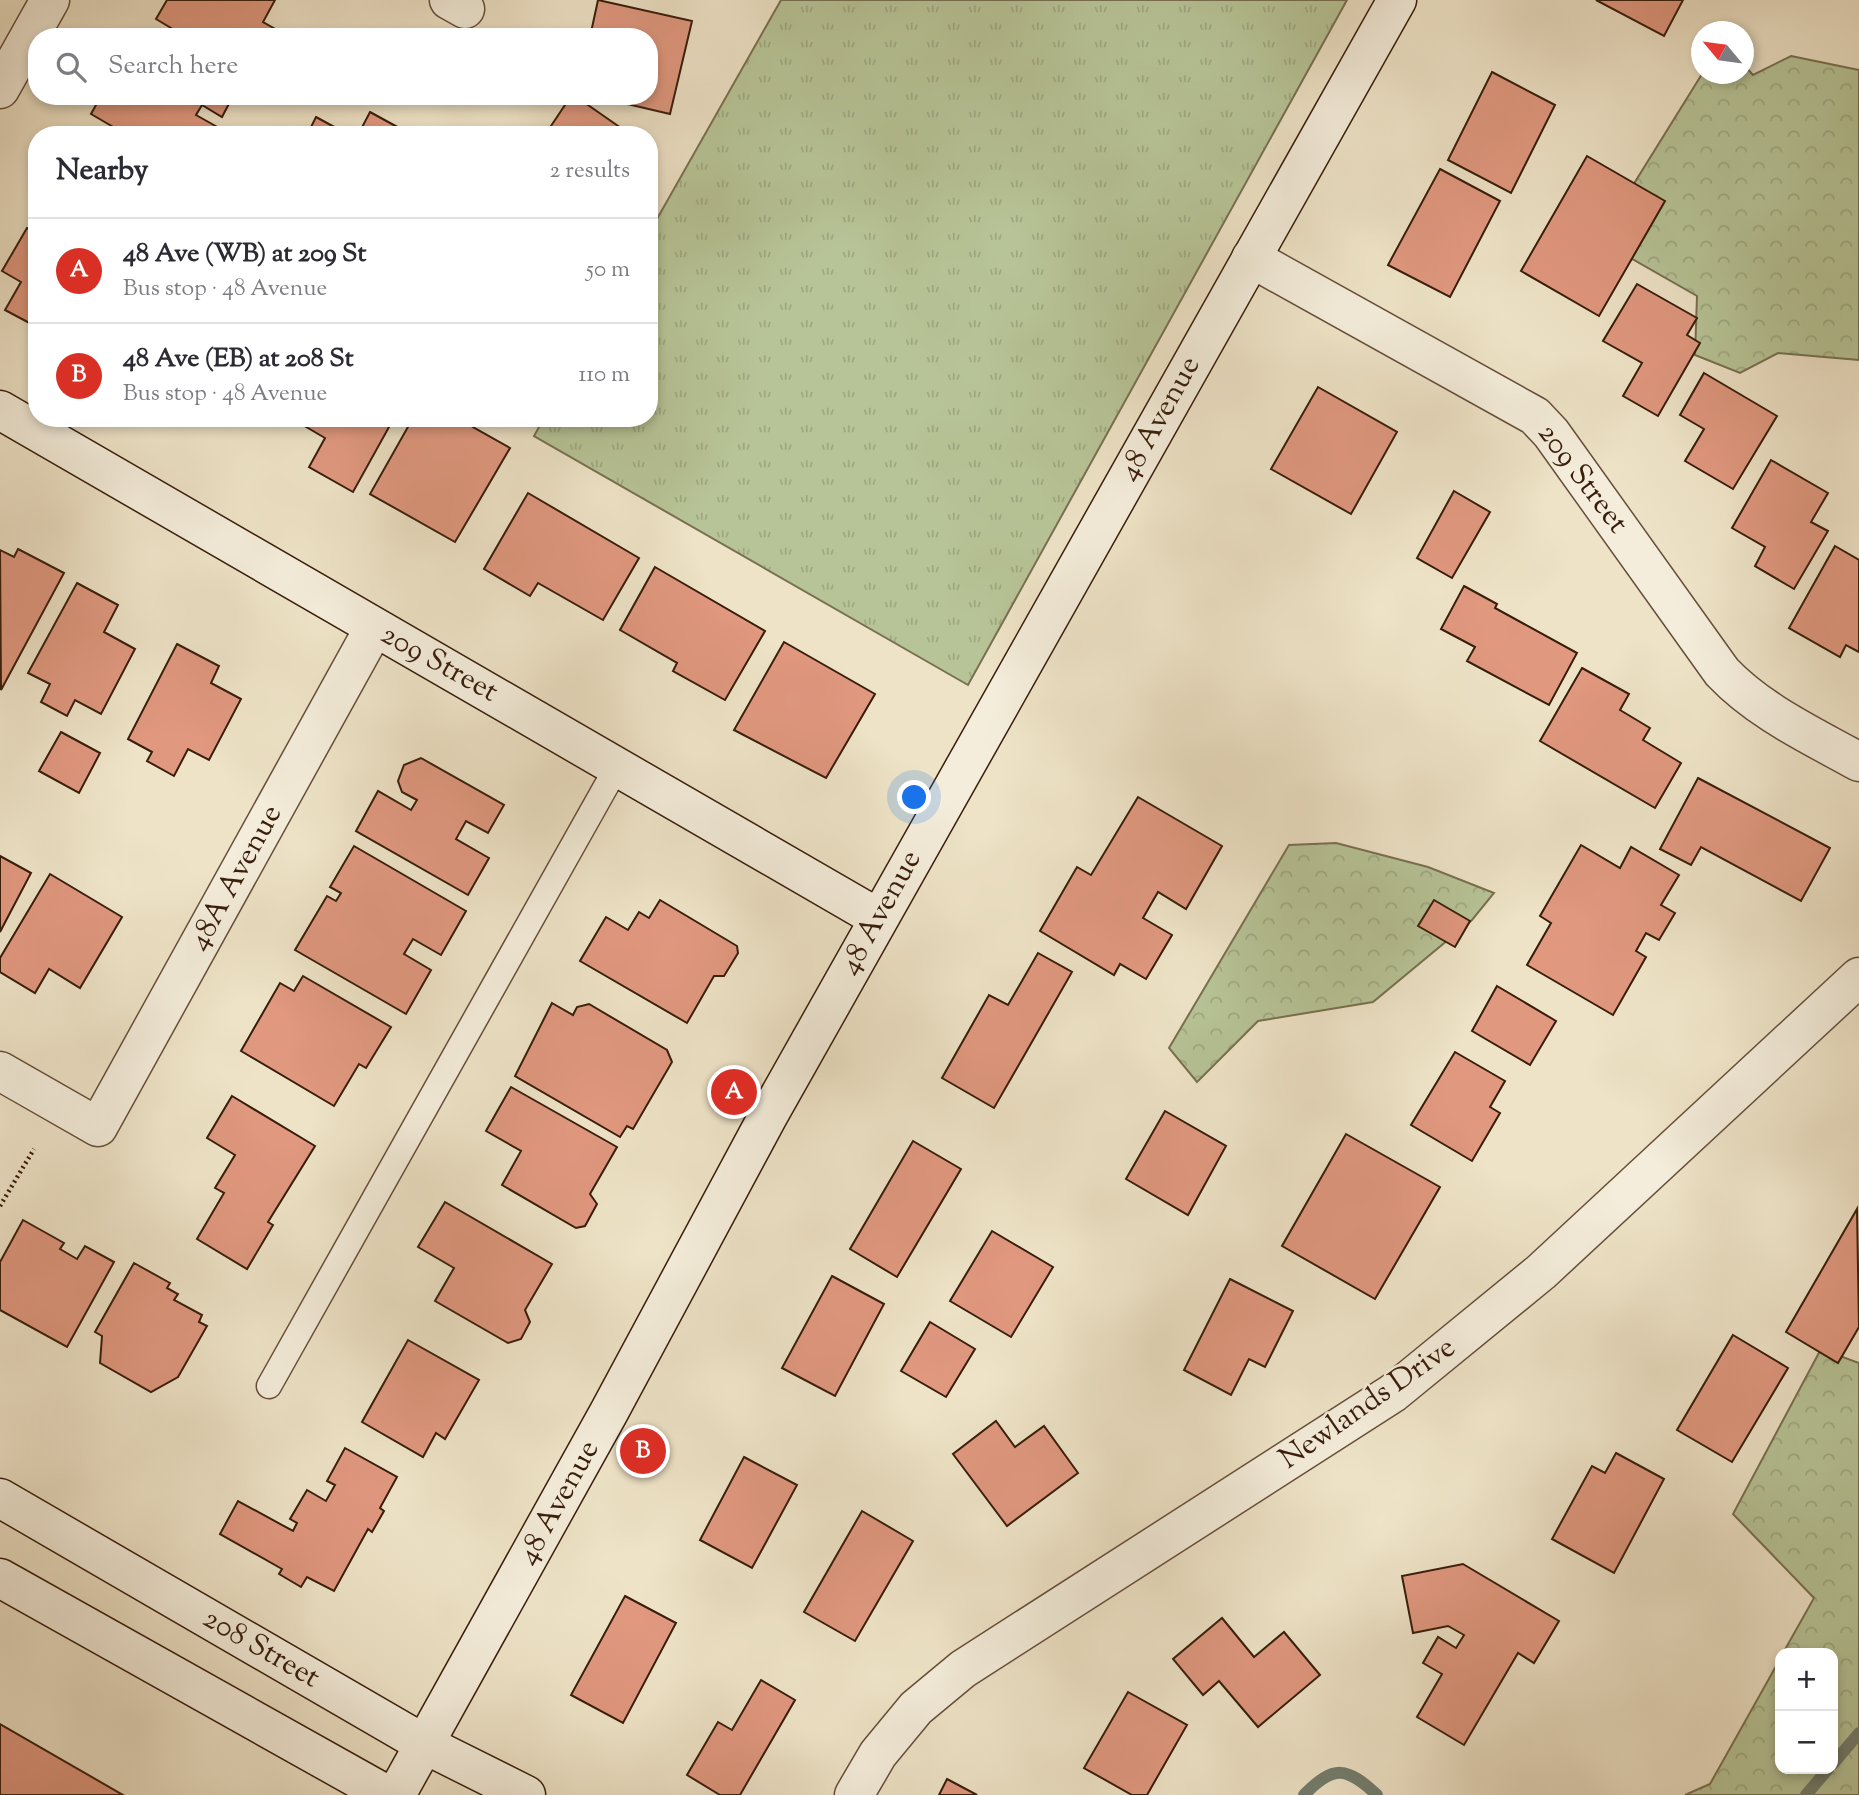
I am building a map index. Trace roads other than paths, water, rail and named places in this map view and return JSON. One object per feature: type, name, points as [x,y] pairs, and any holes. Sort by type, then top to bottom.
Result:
[{"type":"street","points":[[34,28],[50,0]]},
{"type":"street","name":"48 Avenue","points":[[396,1795],[426,1745],[878,918],[1397,0]]},
{"type":"street","points":[[0,89],[28,39]]},
{"type":"street","name":"209 Street","points":[[1251,258],[1535,416],[1551,433],[1722,672],[1741,693],[1859,762]]},
{"type":"street","name":"209 Street","points":[[0,410],[28,426]]},
{"type":"street","name":"209 Street","points":[[29,427],[374,628],[618,765],[878,918]]},
{"type":"street","name":"48A Avenue","points":[[0,1071],[98,1127],[374,628]]},
{"type":"street","name":"Newlands Drive","points":[[855,1795],[878,1754],[916,1707],[963,1669],[1393,1393],[1461,1339],[1541,1272],[1859,976]]},
{"type":"street","name":"208 Street","points":[[0,1498],[426,1745],[526,1795]]},
{"type":"street","points":[[0,1578],[387,1795]]},
{"type":"lane","points":[[269,1386],[618,765]]},
{"type":"waterway","points":[[1838,1758],[1859,1733]]},
{"type":"waterway","points":[[1304,1795],[1324,1778],[1340,1773],[1357,1779],[1377,1795]]},
{"type":"waterway","points":[[1806,1795],[1824,1774]]},
{"type":"place","name":"48 Ave (WB) at 209 St","points":[[734,1092]]},
{"type":"place","name":"48 Ave (EB) at 208 St","points":[[643,1451]]}]
